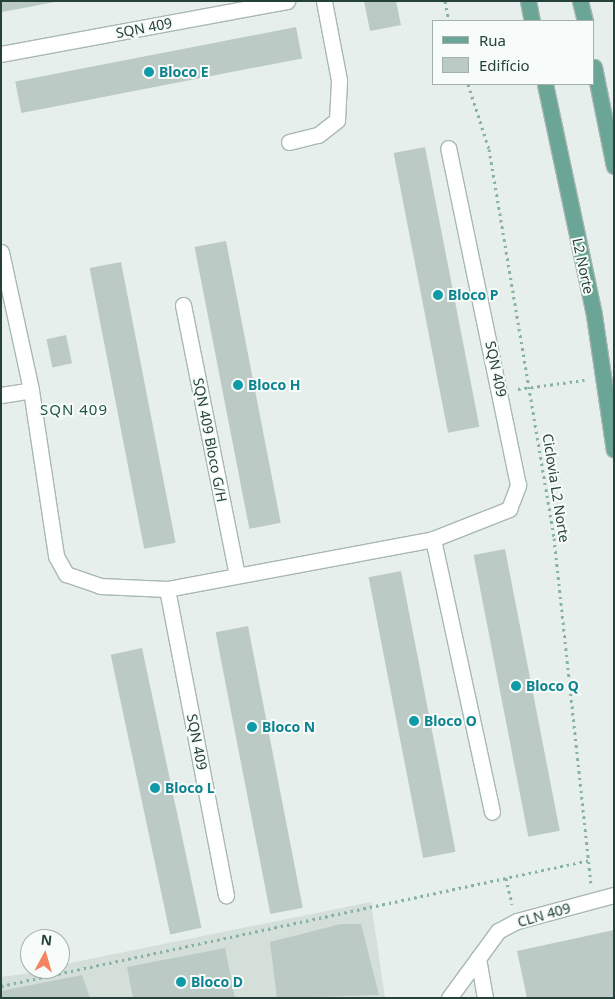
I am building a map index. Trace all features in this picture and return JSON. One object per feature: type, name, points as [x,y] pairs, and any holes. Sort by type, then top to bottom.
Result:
[{"type":"main road","points":[[528,1],[532,20]]},
{"type":"main road","points":[[580,1],[584,20]]},
{"type":"main road","points":[[595,72],[614,166]]},
{"type":"main road","name":"L2 Norte","points":[[545,85],[604,377],[614,450]]},
{"type":"street","name":"SQN 409","points":[[1,54],[287,1]]},
{"type":"street","points":[[290,142],[318,135],[337,120],[339,80],[324,1]]},
{"type":"street","name":"SQN 409","points":[[1,252],[31,390],[56,556],[66,574],[100,586],[167,589],[433,539],[486,522],[509,509],[517,498],[502,392],[448,148]]},
{"type":"street","name":"SQN 409 Bloco G/H","points":[[183,305],[237,575]]},
{"type":"street","points":[[1,395],[31,390]]},
{"type":"street","points":[[433,539],[492,812]]},
{"type":"street","name":"SQN 409","points":[[167,589],[226,895]]},
{"type":"street","name":"CLN 409","points":[[449,998],[498,931],[517,921],[614,895]]},
{"type":"street","points":[[478,958],[485,998]]},
{"type":"path","points":[[445,1],[449,20]]},
{"type":"path","name":"Ciclovia L2 Norte","points":[[468,85],[489,149],[554,538],[593,901]]},
{"type":"path","points":[[502,392],[604,377]]},
{"type":"path","points":[[1,986],[590,860]]},
{"type":"path","points":[[506,878],[517,921]]},
{"type":"shaded area","points":[[371,902],[385,998],[1,998],[1,977],[20,974],[20,979],[70,979],[70,963]]},
{"type":"building","points":[[1,1],[55,1],[55,2],[2,12]]},
{"type":"building","points":[[364,1],[396,1],[401,25],[370,31]]},
{"type":"building","name":"Bloco E","points":[[296,27],[302,58],[21,113],[15,82]]},
{"type":"building","name":"Bloco P","points":[[425,147],[479,427],[448,433],[394,153]]},
{"type":"building","name":"Bloco H","points":[[226,241],[281,523],[249,529],[195,247]]},
{"type":"building","points":[[121,262],[176,543],[144,549],[90,268]]},
{"type":"building","points":[[66,335],[72,363],[52,368],[46,339]]},
{"type":"building","name":"Bloco Q","points":[[505,549],[560,831],[528,837],[474,555]]},
{"type":"building","name":"Bloco O","points":[[401,571],[456,852],[423,858],[369,577]]},
{"type":"building","name":"Bloco N","points":[[248,626],[303,908],[270,914],[216,632]]},
{"type":"building","name":"Bloco L","points":[[142,648],[201,928],[170,934],[111,655]]},
{"type":"building","points":[[341,924],[361,924],[379,995],[277,998],[270,942]]},
{"type":"building","points":[[614,930],[614,998],[527,998],[517,951]]},
{"type":"building","name":"Bloco D","points":[[225,948],[235,998],[133,998],[127,967]]},
{"type":"building","points":[[82,975],[90,998],[1,998],[1,991],[70,979],[70,977]]},
{"type":"place","name":"Bloco E","points":[[149,72]]},
{"type":"place","name":"Bloco P","points":[[438,295]]},
{"type":"place","name":"Bloco H","points":[[238,385]]},
{"type":"place","name":"Bloco Q","points":[[516,686]]},
{"type":"place","name":"Bloco O","points":[[414,721]]},
{"type":"place","name":"Bloco N","points":[[252,727]]},
{"type":"place","name":"Bloco L","points":[[155,788]]},
{"type":"place","name":"Bloco D","points":[[181,982]]},
{"type":"district","name":"SQN 409","points":[[74,410]]}]
